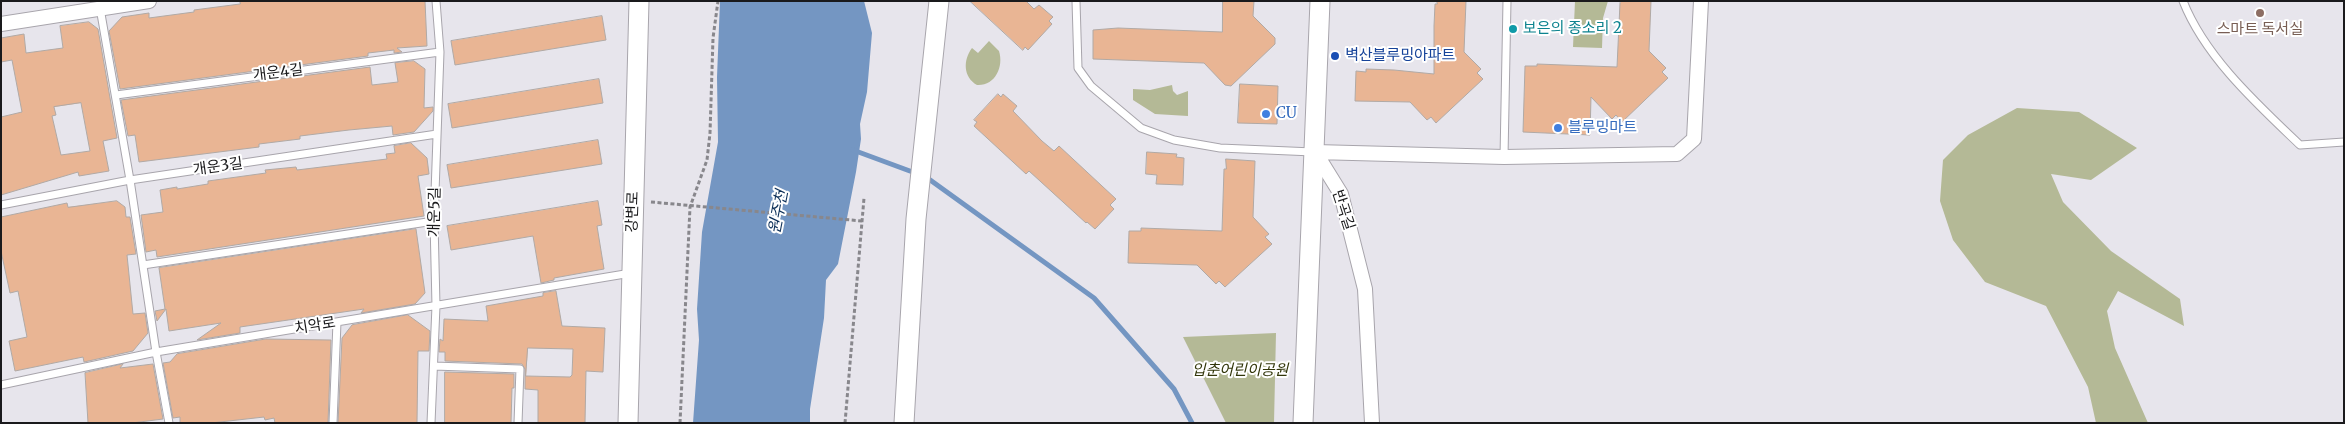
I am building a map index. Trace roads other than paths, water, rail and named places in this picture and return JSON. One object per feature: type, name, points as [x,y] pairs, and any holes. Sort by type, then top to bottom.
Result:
[{"type":"street","points":[[1,24],[149,1]]},
{"type":"street","name":"강변로","points":[[628,423],[639,1]]},
{"type":"street","points":[[904,423],[916,219],[939,1]]},
{"type":"street","points":[[1304,423],[1320,1]]},
{"type":"street","points":[[1315,152],[1504,157],[1677,154],[1694,139],[1701,1]]},
{"type":"street","name":"반곡길","points":[[1315,152],[1341,194],[1365,289],[1372,423]]},
{"type":"lane","name":"개운5길","points":[[431,423],[436,306],[434,221],[440,52],[436,1]]},
{"type":"lane","points":[[1076,1],[1078,68],[1091,86],[1141,128],[1174,140],[1220,148],[1315,152]]},
{"type":"lane","points":[[1504,157],[1507,1]]},
{"type":"lane","points":[[2183,1],[2191,22],[2243,91],[2300,145],[2344,142]]},
{"type":"lane","points":[[100,8],[116,95],[156,352],[169,423]]},
{"type":"lane","name":"개운4길","points":[[116,95],[440,52]]},
{"type":"lane","name":"개운3길","points":[[1,205],[130,180],[437,134]]},
{"type":"lane","points":[[143,265],[434,221]]},
{"type":"lane","name":"치악로","points":[[1,385],[156,352],[631,273]]},
{"type":"lane","points":[[333,423],[337,322]]},
{"type":"lane","points":[[434,366],[520,369],[518,423]]},
{"type":"water","name":"원주천","points":[[720,1],[864,1],[872,33],[867,92],[860,124],[861,139],[856,172],[838,264],[826,280],[824,318],[810,409],[810,423],[693,423],[699,340],[697,309],[702,232],[718,142],[717,77]]},
{"type":"waterway","points":[[853,150],[918,174]]},
{"type":"waterway","points":[[926,177],[1094,298],[1174,389],[1192,423]]},
{"type":"place","name":"스마트 독서실","points":[[2260,13]]},
{"type":"place","name":"보은의 종소리 2","points":[[1513,29]]},
{"type":"place","name":"벽산블루밍아파트","points":[[1335,56]]},
{"type":"place","name":"CU","points":[[1266,114]]},
{"type":"place","name":"블루밍마트","points":[[1558,128]]},
{"type":"park label","name":"입춘어린이공원","points":[[1240,371]]}]
